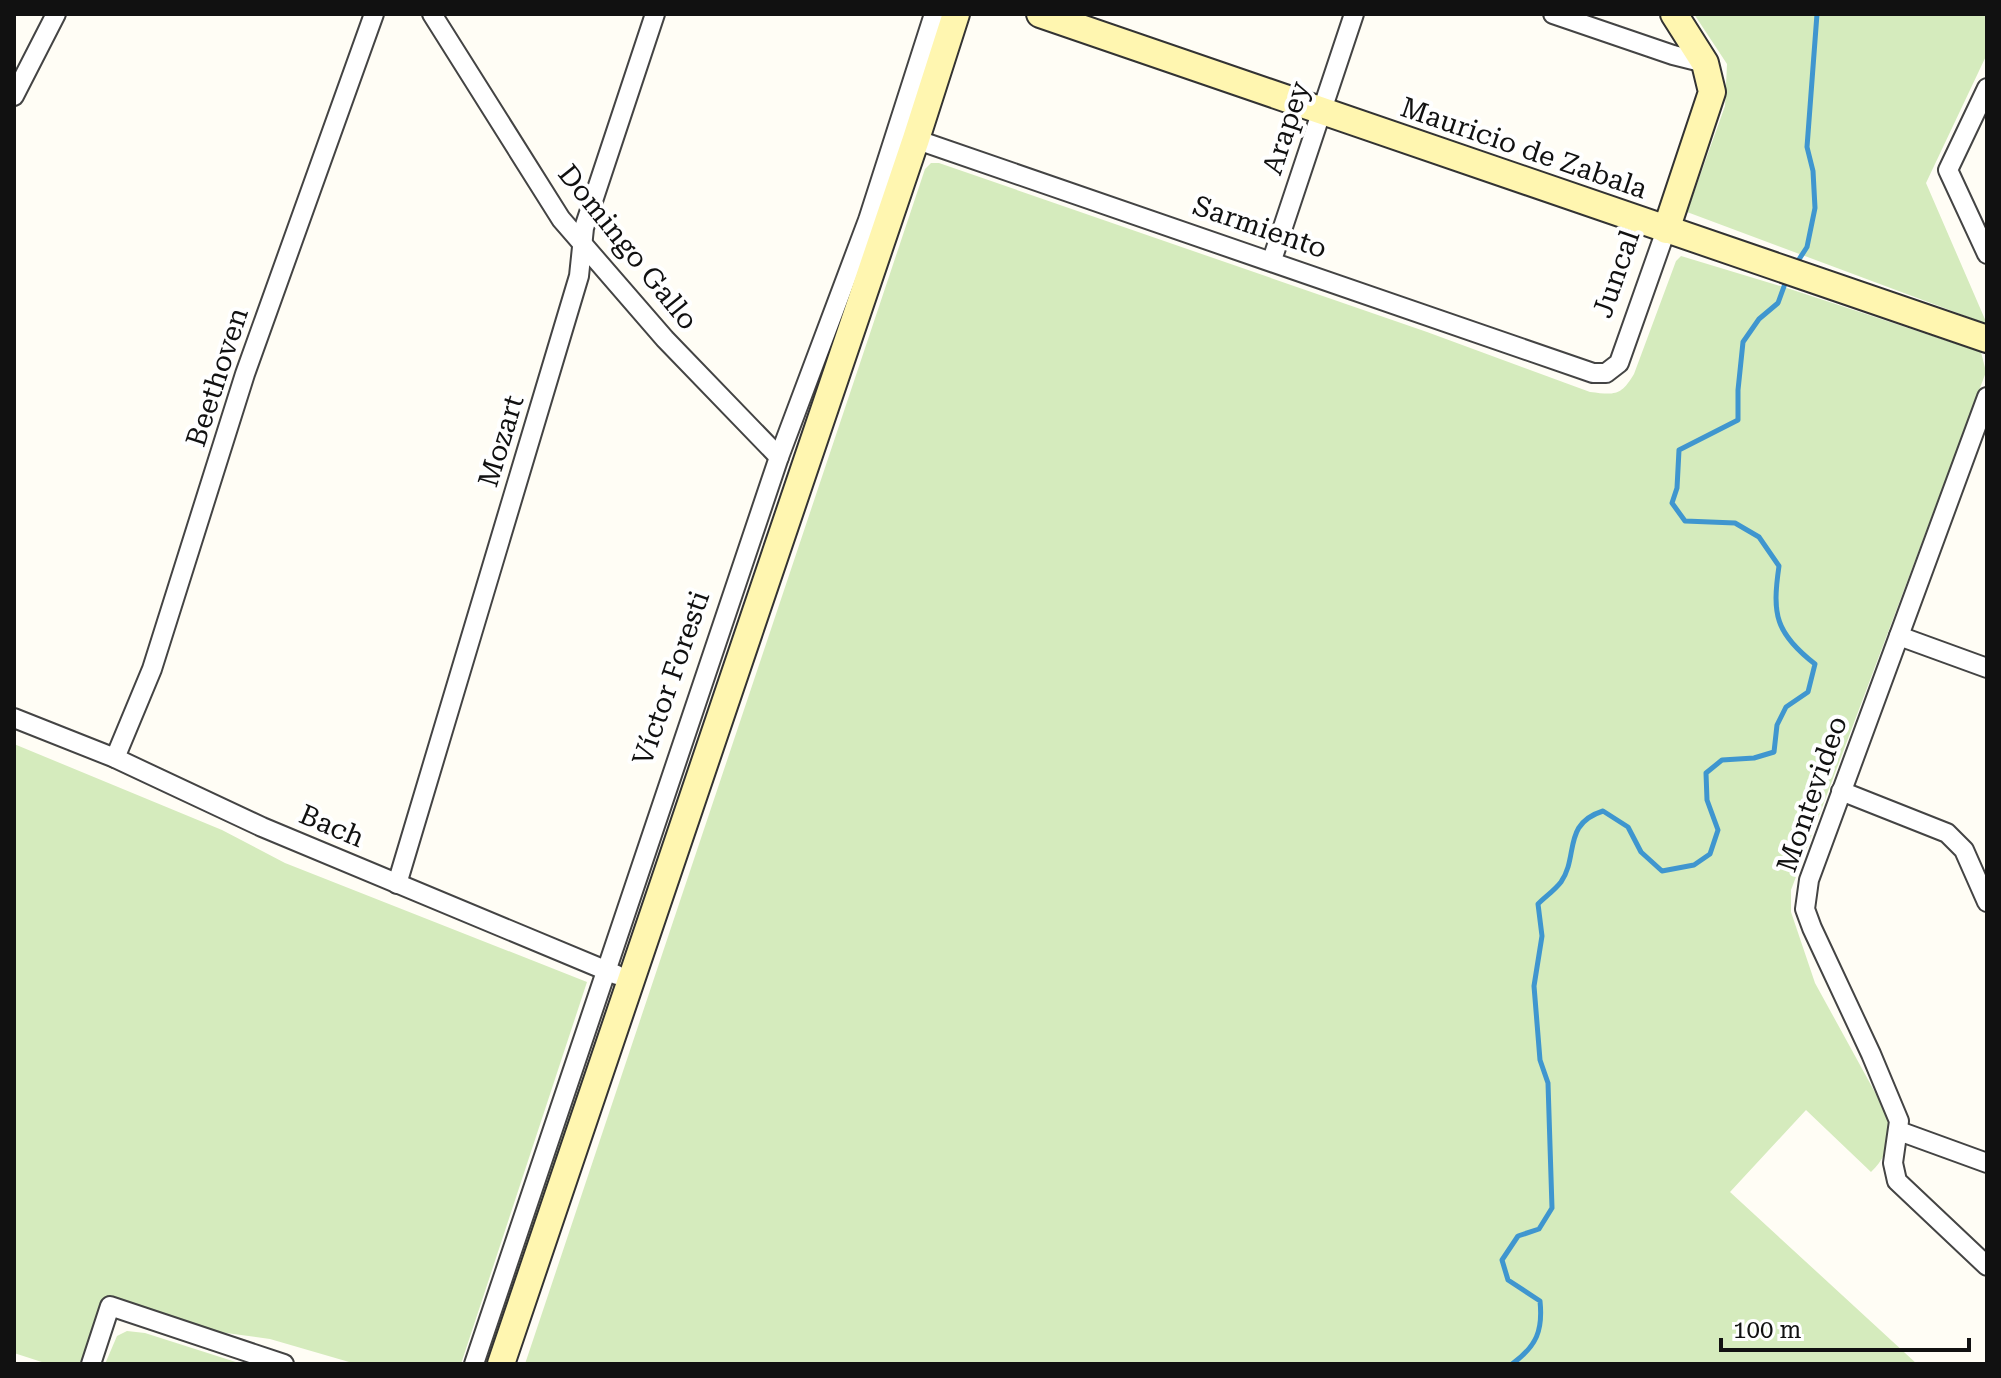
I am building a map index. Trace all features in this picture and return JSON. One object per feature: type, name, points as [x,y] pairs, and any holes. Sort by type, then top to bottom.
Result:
[{"type":"street","points":[[14,96],[56,14]]},
{"type":"street","name":"Beethoven","points":[[115,758],[152,669],[245,374],[374,14]]},
{"type":"street","name":"Domingo Gallo","points":[[432,14],[561,219],[665,339],[779,457]]},
{"type":"street","name":"Mozart","points":[[397,884],[575,291],[584,228],[655,14]]},
{"type":"street","name":"Víctor Foresti","points":[[501,1364],[631,980],[906,136],[934,14]]},
{"type":"street","name":"Víctor Foresti","points":[[474,1364],[779,457],[868,220],[956,14]]},
{"type":"street","name":"Mauricio de Zabala","points":[[1040,14],[1987,339]]},
{"type":"street","name":"Arapey","points":[[1272,260],[1354,14]]},
{"type":"street","points":[[1553,14],[1705,63]]},
{"type":"street","name":"Juncal","points":[[1606,373],[1619,363],[1712,92],[1705,63],[1674,14]]},
{"type":"street","points":[[1985,95],[1948,170],[1987,254]]},
{"type":"street","name":"Sarmiento","points":[[906,136],[1272,260],[1571,367],[1606,373]]},
{"type":"street","name":"Montevideo","points":[[1987,397],[1809,880],[1805,909],[1831,974],[1871,1054],[1899,1121],[1893,1163],[1897,1181],[1987,1266]]},
{"type":"street","points":[[1899,636],[1987,668]]},
{"type":"street","name":"Bach","points":[[14,718],[115,758],[262,827],[631,980]]},
{"type":"street","points":[[1841,791],[1947,833],[1964,850],[1987,902]]},
{"type":"street","points":[[1899,1131],[1987,1163]]},
{"type":"street","points":[[91,1364],[110,1306],[279,1363]]},
{"type":"green space","points":[[1694,14],[1987,14],[1987,54],[1926,183],[1987,324],[1687,212],[1725,106],[1727,64]]},
{"type":"green space","points":[[931,163],[939,163],[1427,332],[1590,392],[1606,394],[1621,390],[1634,374],[1676,261],[1681,256],[1981,352],[1986,372],[1791,890],[1791,912],[1815,983],[1888,1116],[1890,1132],[1887,1147],[1871,1172],[1806,1110],[1730,1192],[1917,1364],[525,1364],[925,169]]},
{"type":"green space","points":[[14,744],[222,830],[285,863],[587,982],[461,1364],[356,1364],[270,1339],[152,1323],[112,1313],[85,1364],[48,1364],[14,1353]]},
{"type":"green space","points":[[612,994],[614,999],[493,1364],[481,1364]]},
{"type":"green space","points":[[127,1331],[145,1333],[242,1364],[105,1364],[117,1336]]},
{"type":"waterway","points":[[1796,264],[1807,247],[1815,208],[1813,171],[1807,147],[1817,14]]},
{"type":"waterway","points":[[1512,1364],[1533,1344],[1539,1329],[1540,1301],[1508,1280],[1502,1260],[1518,1236],[1539,1229],[1552,1208],[1548,1083],[1540,1060],[1534,986],[1542,936],[1538,904],[1561,882],[1576,832],[1590,817],[1603,811],[1628,827],[1641,852],[1662,871],[1694,865],[1710,854],[1718,830],[1707,800],[1706,773],[1722,760],[1754,758],[1774,752],[1777,725],[1786,707],[1808,692],[1815,664],[1792,642],[1779,621],[1776,597],[1779,566],[1759,537],[1735,523],[1685,521],[1672,503],[1677,488],[1679,450],[1738,420],[1743,342],[1759,319],[1778,303],[1786,281]]}]
